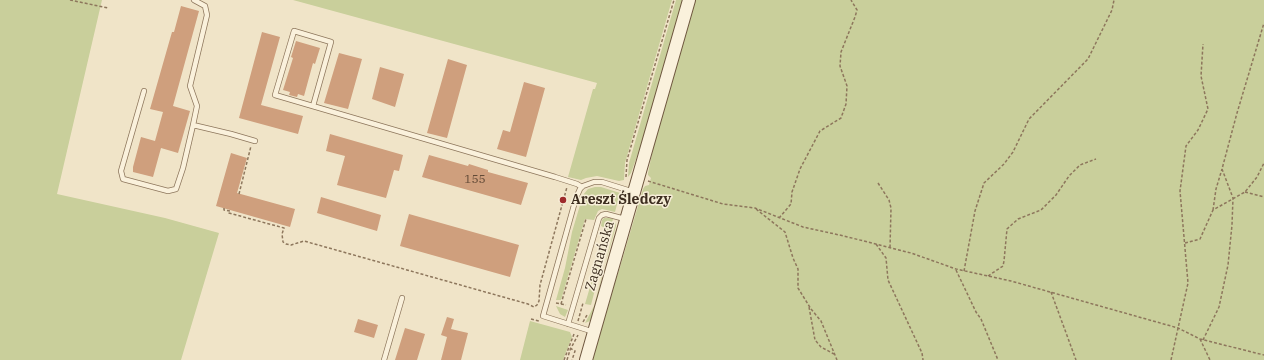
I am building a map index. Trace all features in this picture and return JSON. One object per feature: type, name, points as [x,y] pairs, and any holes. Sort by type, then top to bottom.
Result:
[{"type":"street","name":"Zagnańska","points":[[586,360],[634,192],[632,178],[663,91],[689,0]]},
{"type":"lane","points":[[144,91],[121,171],[123,179],[168,191],[176,188],[183,168],[197,106],[190,86],[207,15],[205,6],[194,0]]},
{"type":"lane","points":[[312,106],[331,42],[294,31],[275,96],[569,181],[582,187]]},
{"type":"lane","points":[[193,125],[231,134],[254,143]]},
{"type":"lane","points":[[594,332],[543,316],[576,198],[582,187],[590,183],[598,182],[634,192]]},
{"type":"lane","points":[[568,324],[599,218],[606,214],[626,219]]},
{"type":"lane","points":[[384,360],[402,298]]},
{"type":"path","points":[[70,0],[108,8]]},
{"type":"path","points":[[674,0],[627,160],[632,178],[723,204],[754,208],[803,228],[844,236],[911,253],[956,269],[1051,292],[1178,328],[1203,340],[1264,355]]},
{"type":"path","points":[[779,218],[791,204],[792,192],[800,169],[820,131],[841,118],[846,104],[847,86],[840,66],[841,52],[855,17],[856,10],[851,0]]},
{"type":"path","points":[[964,271],[975,211],[984,183],[1004,164],[1013,152],[1029,119],[1088,60],[1112,10],[1114,0]]},
{"type":"path","points":[[1185,243],[1200,239],[1213,210],[1216,188],[1264,23]]},
{"type":"path","points":[[1171,360],[1188,283],[1180,191],[1186,146],[1198,130],[1208,109],[1202,76],[1203,44]]},
{"type":"path","points":[[239,194],[239,189],[254,143]]},
{"type":"path","points":[[988,276],[1003,266],[1007,229],[1018,219],[1041,210],[1056,195],[1069,176],[1080,165],[1096,159]]},
{"type":"path","points":[[1213,210],[1245,192],[1257,177],[1264,163]]},
{"type":"path","points":[[1203,340],[1219,307],[1228,265],[1233,198],[1222,169]]},
{"type":"path","points":[[224,208],[224,210],[230,211],[229,213],[235,213],[284,228],[282,234],[283,242],[286,244],[291,245],[304,240],[528,304],[534,307],[539,302],[540,285],[569,181]]},
{"type":"path","points":[[878,183],[889,200],[891,208],[890,248]]},
{"type":"path","points":[[1245,192],[1264,197]]},
{"type":"path","points":[[754,208],[785,232],[798,269],[798,288],[808,305],[821,321],[837,360]]},
{"type":"path","points":[[561,304],[586,219]]},
{"type":"path","points":[[876,244],[886,258],[888,280],[922,353],[923,360]]},
{"type":"path","points":[[956,269],[976,312],[982,320],[998,360]]},
{"type":"path","points":[[1051,292],[1076,360]]},
{"type":"path","points":[[556,303],[569,306]]},
{"type":"path","points":[[578,322],[583,303]]},
{"type":"path","points":[[808,305],[815,340],[821,347],[834,354]]},
{"type":"path","points":[[531,319],[544,323]]},
{"type":"path","points":[[566,360],[573,336],[572,332]]},
{"type":"path","points":[[570,348],[577,335]]},
{"type":"path","points":[[1200,339],[1210,360]]},
{"type":"path","points":[[570,348],[575,351],[572,360]]},
{"type":"green space","points":[[0,0],[102,0],[57,194],[165,218],[219,233],[181,360],[0,360]]},
{"type":"green space","points":[[293,0],[672,0],[625,163],[624,180],[619,181],[597,176],[581,180],[568,177],[593,89],[595,89],[597,83]]},
{"type":"green space","points":[[676,0],[685,0],[645,134],[631,173],[628,177],[629,163]]},
{"type":"green space","points":[[693,0],[1264,0],[1264,360],[591,360],[643,189],[645,186],[649,185],[651,178],[648,173],[658,125]]},
{"type":"green space","points":[[601,187],[620,193],[615,212],[602,209],[598,211],[594,220],[585,219],[561,300],[556,300],[565,268],[572,232],[583,195],[588,189]]},
{"type":"green space","points":[[604,218],[613,219],[591,305],[585,304],[607,229],[601,226]]},
{"type":"green space","points":[[616,222],[593,317],[590,321],[585,323],[594,306]]},
{"type":"green space","points":[[556,306],[568,310],[565,317],[560,314]]},
{"type":"green space","points":[[530,321],[570,332],[572,337],[563,360],[520,360]]},
{"type":"building","points":[[181,6],[199,11],[173,106],[190,111],[178,153],[161,148],[153,177],[133,172],[133,167],[141,137],[155,141],[163,112],[150,109]]},
{"type":"building","points":[[262,32],[280,37],[261,105],[303,116],[298,134],[239,118]]},
{"type":"building","points":[[296,41],[320,48],[315,64],[313,63],[304,96],[298,94],[297,97],[289,95],[290,92],[283,90],[293,58],[291,57]]},
{"type":"building","points":[[339,53],[362,59],[348,109],[324,103]]},
{"type":"building","points":[[448,59],[467,65],[447,138],[427,133]]},
{"type":"building","points":[[380,67],[404,74],[395,107],[372,99]]},
{"type":"building","points":[[524,82],[545,88],[526,157],[497,149],[503,130],[510,132]]},
{"type":"building","points":[[330,134],[403,155],[399,171],[394,170],[386,198],[337,185],[345,156],[326,151]]},
{"type":"building","points":[[231,153],[247,158],[237,193],[295,209],[290,227],[216,206]]},
{"type":"building","points":[[429,155],[468,166],[469,164],[488,170],[488,172],[528,183],[521,205],[422,177]]},
{"type":"building","points":[[321,197],[381,215],[377,231],[317,213]]},
{"type":"building","points":[[409,214],[519,245],[510,277],[400,246]]},
{"type":"building","points":[[447,317],[454,319],[451,329],[468,333],[461,360],[441,360],[447,337],[441,335]]},
{"type":"building","points":[[358,319],[378,325],[374,338],[354,332]]},
{"type":"building","points":[[405,328],[425,334],[417,360],[395,360]]},
{"type":"place","name":"Areszt Śledczy","points":[[563,200]]}]
